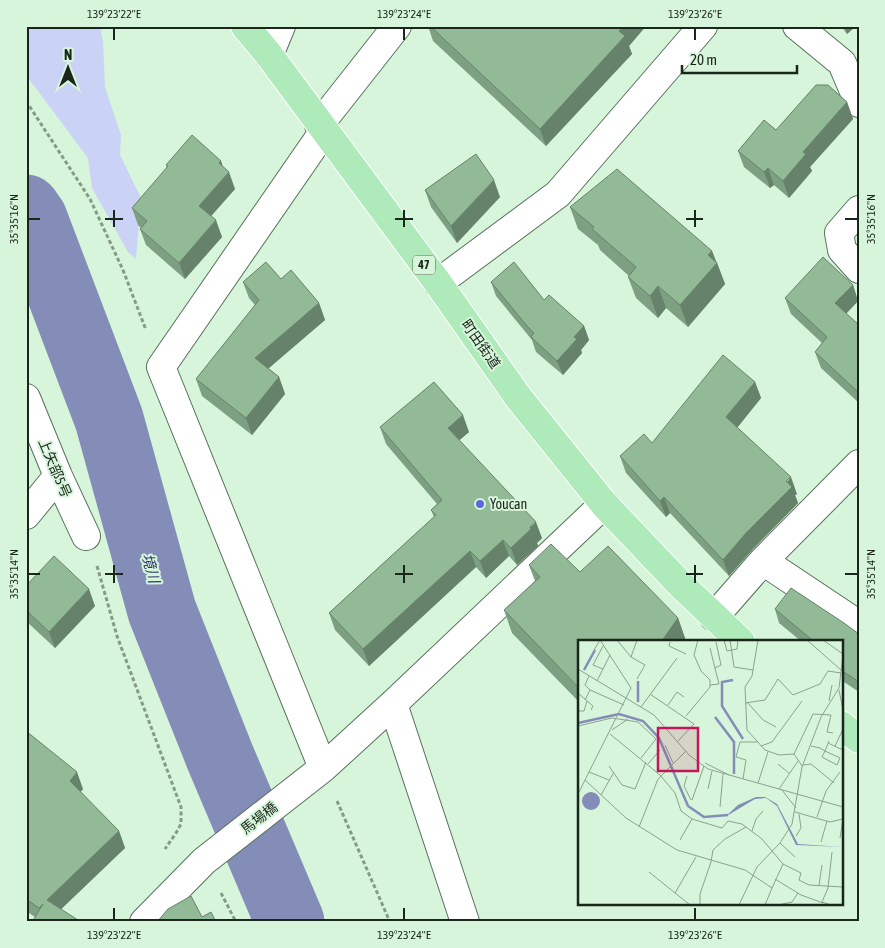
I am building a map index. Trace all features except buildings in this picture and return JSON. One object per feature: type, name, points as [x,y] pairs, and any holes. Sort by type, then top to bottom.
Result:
[{"type":"main road","name":"町田街道","points":[[245,26],[269,55],[321,128],[438,283],[518,397],[604,504],[642,546],[739,640]]},
{"type":"main road","points":[[842,726],[859,739]]},
{"type":"street","points":[[269,55],[281,26]]},
{"type":"street","points":[[315,774],[161,367],[321,128],[398,26]]},
{"type":"street","points":[[438,283],[558,194],[703,26]]},
{"type":"street","points":[[798,26],[842,63],[859,103]]},
{"type":"street","points":[[859,210],[839,233],[842,250],[859,269]]},
{"type":"street","name":"上矢部5号","points":[[26,398],[58,476],[86,536]]},
{"type":"street","points":[[714,617],[763,561],[859,464]]},
{"type":"street","points":[[26,515],[58,476]]},
{"type":"street","name":"馬場橋","points":[[144,922],[211,856],[315,774],[393,704],[604,504]]},
{"type":"street","points":[[763,561],[859,625]]},
{"type":"street","points":[[393,704],[465,922]]},
{"type":"path","points":[[26,101],[90,199],[122,270],[161,367]]},
{"type":"path","points":[[86,536],[100,576],[117,636],[181,807],[181,824],[165,850]]},
{"type":"path","points":[[315,774],[390,922]]},
{"type":"shaded area","points":[[26,26],[100,26],[103,42],[105,87],[121,135],[120,155],[141,198],[136,259],[128,252],[92,188],[88,158],[26,75]]},
{"type":"waterway","name":"境川","points":[[26,209],[33,219],[109,419],[162,611],[220,757],[290,922]]},
{"type":"place","name":"Youcan","points":[[480,504]]}]
